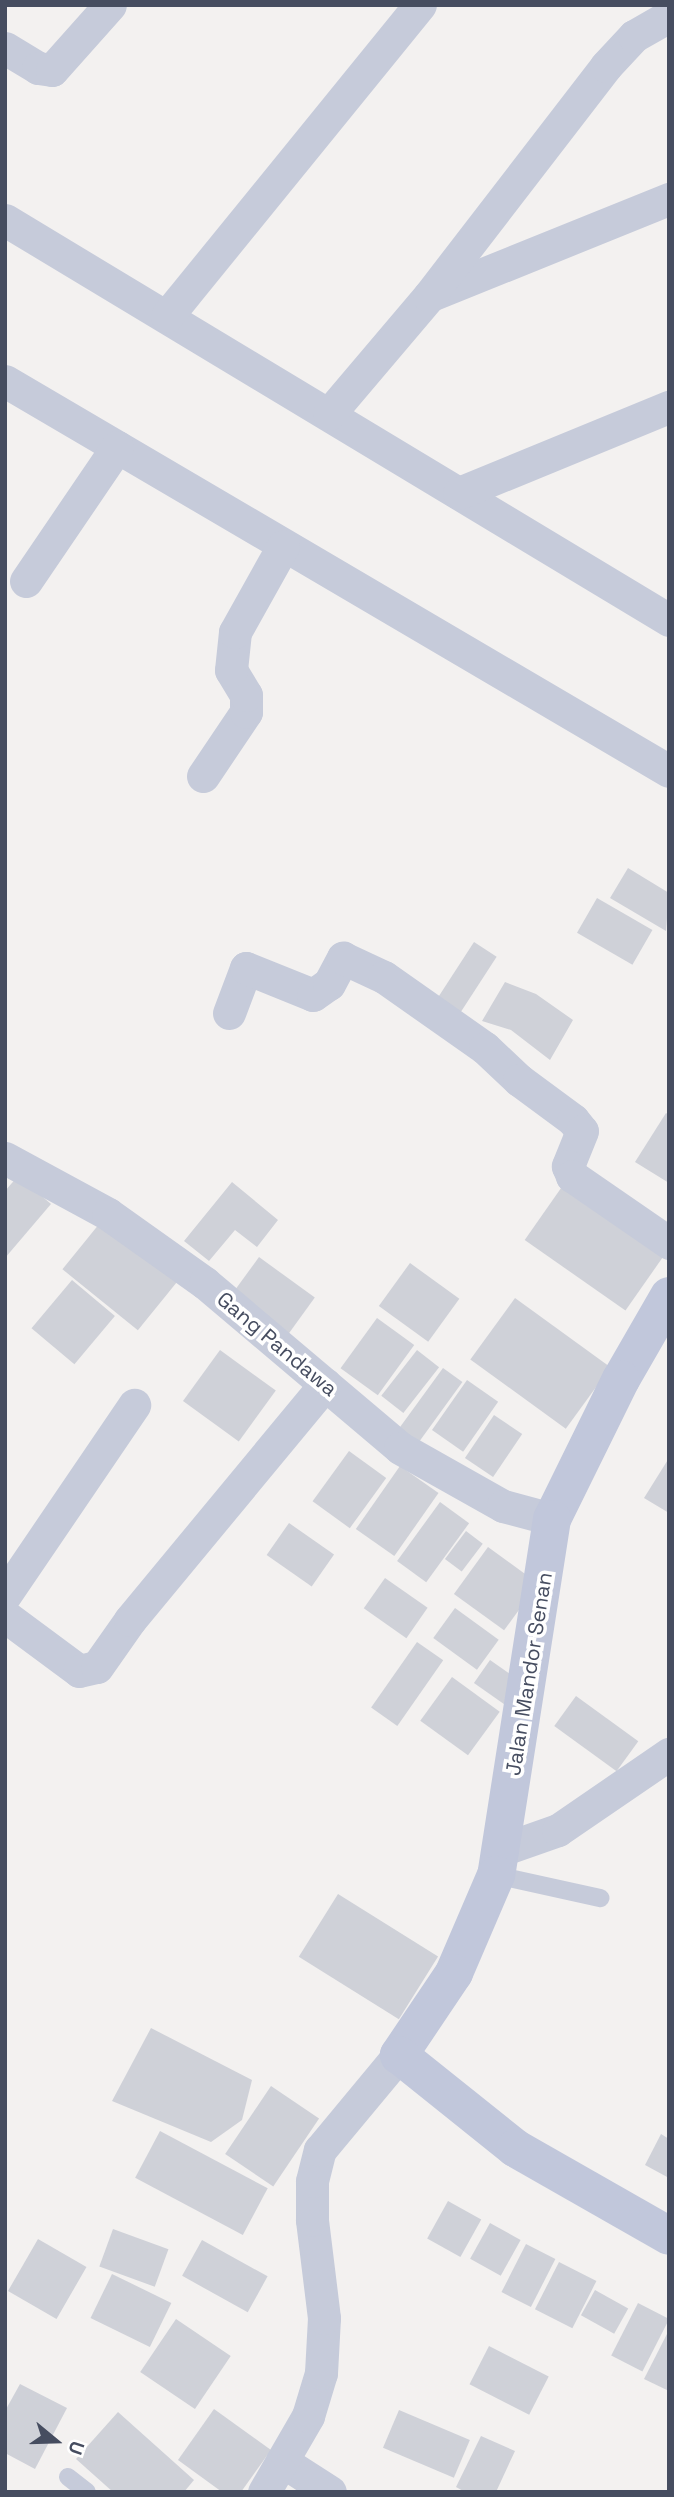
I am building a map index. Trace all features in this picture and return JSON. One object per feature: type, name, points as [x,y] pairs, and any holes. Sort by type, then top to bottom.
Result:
[{"type":"street","points":[[5,48],[38,68],[52,70],[110,5]]},
{"type":"street","points":[[167,316],[420,5]]},
{"type":"street","points":[[329,414],[429,296],[606,66],[634,36],[669,16]]},
{"type":"street","points":[[429,296],[669,200]]},
{"type":"street","points":[[5,220],[669,620]]},
{"type":"street","points":[[5,381],[669,771]]},
{"type":"street","points":[[458,493],[669,407]]},
{"type":"street","points":[[26,581],[117,447]]},
{"type":"street","points":[[203,776],[246,712],[246,695],[231,670],[234,632],[283,546]]},
{"type":"street","points":[[229,1013],[246,968],[313,995],[329,984],[343,958],[384,977],[485,1048],[519,1080],[573,1120],[582,1131],[568,1166],[572,1176],[669,1243]]},
{"type":"street","name":"Gang Pandawa","points":[[5,1158],[108,1214],[205,1283],[400,1448],[447,1478],[503,1506],[552,1519]]},
{"type":"street","name":"Jalan Mandor Senan","points":[[264,2492],[308,2416],[321,2373],[324,2318],[312,2220],[312,2181],[320,2150],[399,2055],[454,1973],[499,1862],[552,1519],[621,1379],[669,1296]]},
{"type":"street","points":[[5,1616],[79,1671],[97,1667],[130,1620],[325,1384]]},
{"type":"street","points":[[5,1595],[134,1405]]},
{"type":"street","points":[[499,1862],[558,1830],[669,1755]]},
{"type":"street","points":[[399,2055],[515,2148],[669,2236]]},
{"type":"street","points":[[282,2461],[330,2492]]},
{"type":"lane","points":[[499,1862],[600,1898]]},
{"type":"lane","points":[[68,2477],[87,2492]]},
{"type":"building","points":[[628,868],[669,893],[666,931],[610,898]]},
{"type":"building","points":[[597,898],[652,930],[632,965],[577,933]]},
{"type":"building","points":[[474,942],[497,957],[460,1013],[438,998]]},
{"type":"building","points":[[505,982],[536,994],[573,1020],[550,1060],[511,1030],[482,1021]]},
{"type":"building","points":[[666,1113],[669,1115],[669,1183],[635,1162]]},
{"type":"building","points":[[18,1176],[51,1204],[5,1258],[5,1191]]},
{"type":"building","points":[[566,1181],[667,1252],[625,1311],[525,1240]]},
{"type":"building","points":[[232,1182],[278,1220],[257,1247],[235,1230],[209,1261],[184,1241]]},
{"type":"building","points":[[104,1218],[179,1279],[138,1330],[62,1269]]},
{"type":"building","points":[[259,1257],[315,1298],[284,1340],[228,1299]]},
{"type":"building","points":[[410,1263],[459,1299],[428,1342],[379,1306]]},
{"type":"building","points":[[72,1280],[115,1316],[74,1364],[32,1328]]},
{"type":"building","points":[[515,1298],[610,1367],[566,1429],[470,1359]]},
{"type":"building","points":[[377,1318],[414,1345],[378,1395],[341,1368]]},
{"type":"building","points":[[220,1350],[276,1391],[239,1442],[183,1401]]},
{"type":"building","points":[[417,1350],[439,1367],[403,1413],[381,1396]]},
{"type":"building","points":[[443,1368],[462,1382],[414,1448],[395,1434]]},
{"type":"building","points":[[467,1380],[498,1402],[463,1452],[432,1430]]},
{"type":"building","points":[[494,1415],[522,1434],[493,1477],[465,1458]]},
{"type":"building","points":[[349,1451],[386,1478],[350,1528],[313,1501]]},
{"type":"building","points":[[669,1458],[669,1513],[644,1498]]},
{"type":"building","points":[[400,1466],[439,1493],[394,1556],[356,1529]]},
{"type":"building","points":[[440,1502],[469,1523],[426,1582],[397,1561]]},
{"type":"building","points":[[289,1523],[334,1555],[312,1586],[267,1555]]},
{"type":"building","points":[[466,1531],[483,1544],[462,1572],[445,1559]]},
{"type":"building","points":[[488,1547],[538,1583],[504,1630],[454,1594]]},
{"type":"building","points":[[385,1578],[428,1608],[406,1638],[364,1608]]},
{"type":"building","points":[[455,1608],[499,1640],[477,1670],[433,1638]]},
{"type":"building","points":[[417,1642],[443,1660],[397,1726],[371,1708]]},
{"type":"building","points":[[490,1660],[523,1683],[507,1706],[474,1683]]},
{"type":"building","points":[[452,1677],[500,1712],[468,1755],[420,1721]]},
{"type":"building","points":[[576,1696],[638,1741],[617,1771],[554,1726]]},
{"type":"building","points":[[338,1894],[438,1957],[399,2019],[299,1957]]},
{"type":"building","points":[[151,2028],[252,2080],[242,2120],[211,2142],[112,2101]]},
{"type":"building","points":[[271,2086],[319,2118],[273,2186],[225,2154]]},
{"type":"building","points":[[160,2131],[268,2188],[243,2235],[135,2178]]},
{"type":"building","points":[[661,2134],[669,2139],[669,2178],[645,2165]]},
{"type":"building","points":[[448,2201],[481,2219],[460,2257],[427,2239]]},
{"type":"building","points":[[490,2223],[521,2240],[501,2276],[470,2259]]},
{"type":"building","points":[[113,2229],[168,2249],[155,2287],[99,2267]]},
{"type":"building","points":[[38,2239],[86,2267],[56,2319],[8,2291]]},
{"type":"building","points":[[202,2240],[268,2276],[248,2312],[182,2276]]},
{"type":"building","points":[[526,2244],[555,2259],[531,2307],[501,2292]]},
{"type":"building","points":[[559,2262],[596,2281],[572,2328],[535,2309]]},
{"type":"building","points":[[112,2274],[171,2303],[150,2347],[91,2318]]},
{"type":"building","points":[[595,2290],[628,2308],[614,2334],[581,2315]]},
{"type":"building","points":[[638,2303],[669,2319],[642,2371],[611,2356]]},
{"type":"building","points":[[176,2319],[231,2356],[195,2409],[140,2372]]},
{"type":"building","points":[[669,2330],[669,2391],[644,2379]]},
{"type":"building","points":[[489,2346],[549,2376],[529,2415],[469,2384]]},
{"type":"building","points":[[20,2384],[67,2408],[35,2469],[5,2453],[5,2411]]},
{"type":"building","points":[[214,2409],[271,2450],[241,2492],[222,2492],[178,2460]]},
{"type":"building","points":[[399,2410],[470,2440],[454,2478],[383,2448]]},
{"type":"building","points":[[118,2412],[194,2480],[184,2492],[113,2492],[76,2459]]},
{"type":"building","points":[[481,2436],[515,2451],[496,2492],[465,2492],[456,2487]]}]
